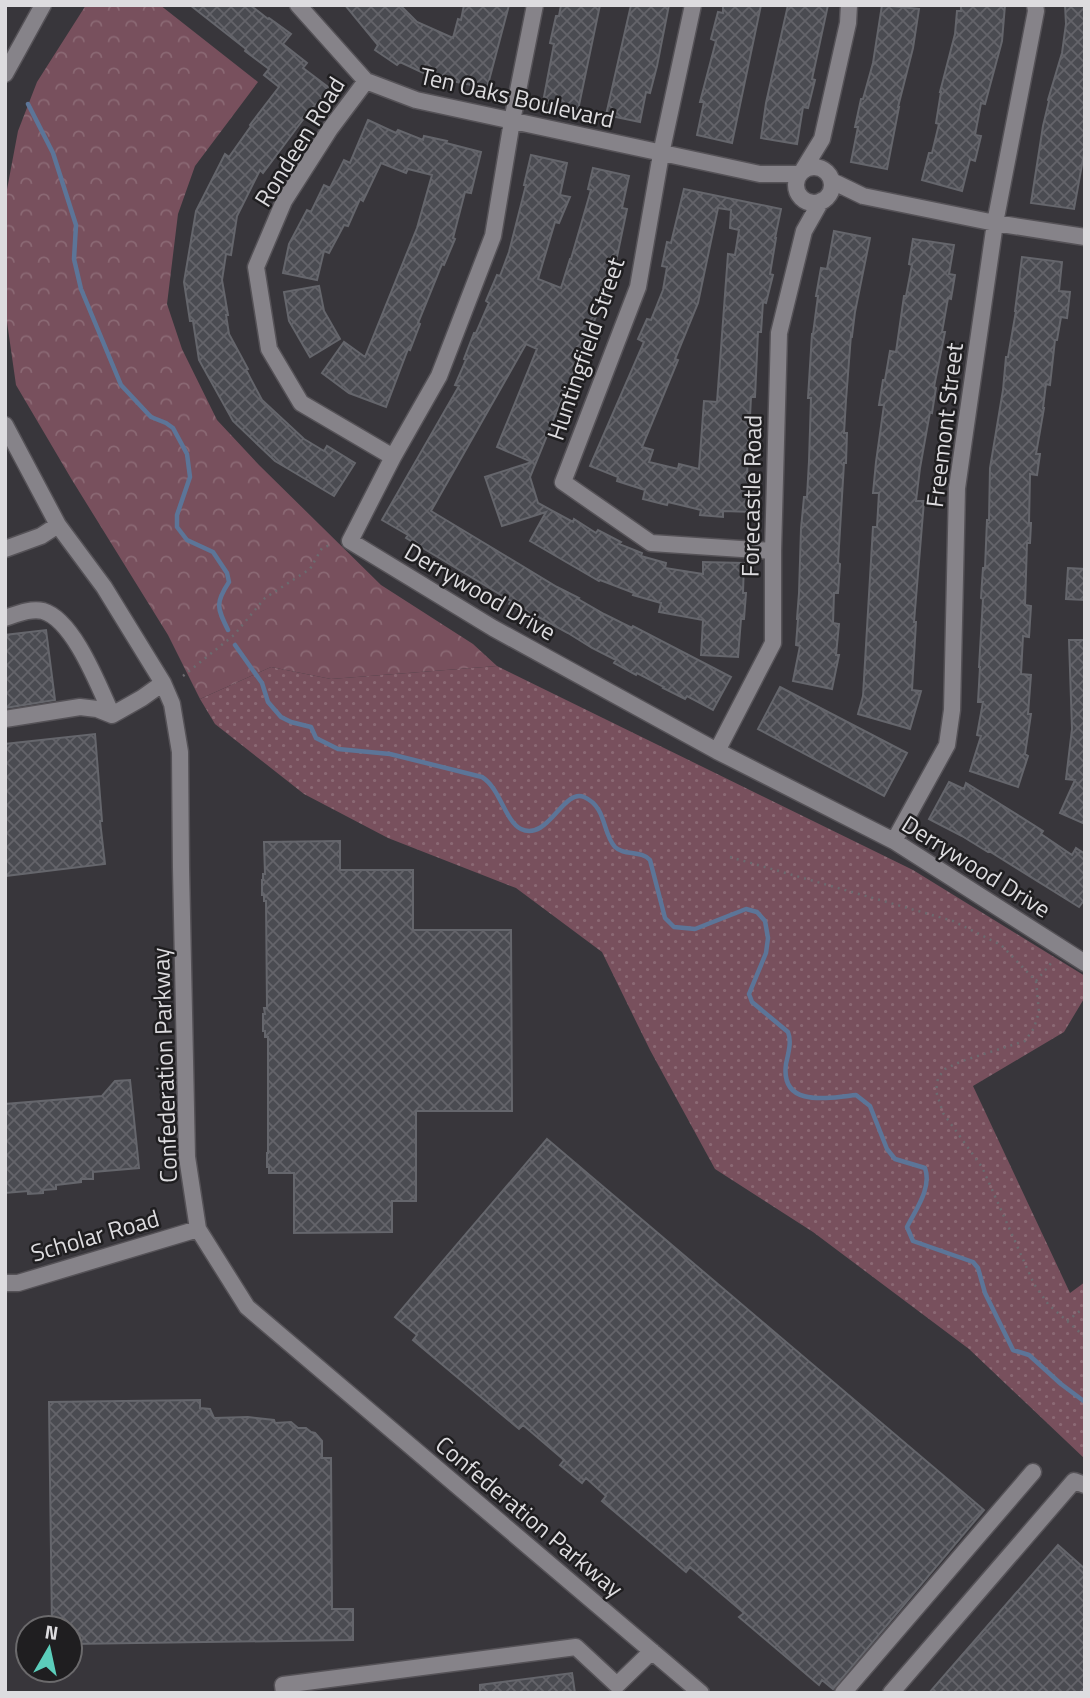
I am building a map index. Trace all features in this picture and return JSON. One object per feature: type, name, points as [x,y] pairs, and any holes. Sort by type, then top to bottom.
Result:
[{"type":"street","points":[[5,74],[43,5]]},
{"type":"street","name":"Ten Oaks Boulevard","points":[[298,5],[366,80],[416,100],[760,173],[785,183],[798,194]]},
{"type":"street","points":[[350,541],[439,376],[493,236],[535,5]]},
{"type":"street","name":"Huntingfield Street","points":[[693,5],[661,154],[638,286],[563,482],[651,544],[773,551]]},
{"type":"street","points":[[849,5],[848,23],[822,139],[796,180],[798,194],[810,202],[863,196],[995,223],[1085,237]]},
{"type":"street","name":"Freemont Street","points":[[894,841],[947,745],[953,710],[957,488],[995,223],[1035,5]]},
{"type":"street","name":"Rondeen Road","points":[[366,80],[284,201],[256,267],[269,349],[301,403],[393,457]]},
{"type":"street","points":[[822,139],[832,188],[824,200]]},
{"type":"street","points":[[801,172],[814,167],[820,168],[831,178],[863,196]]},
{"type":"street","name":"Ten Oaks Boulevard","points":[[760,173],[801,172]]},
{"type":"street","name":"Forecastle Road","points":[[798,194],[804,231]]},
{"type":"street","name":"Forecastle Road","points":[[717,751],[773,643],[779,334],[804,231],[824,200]]},
{"type":"street","name":"Confederation Parkway","points":[[5,425],[58,525],[104,587],[163,683],[172,704],[180,752],[187,1157],[198,1229],[247,1307],[701,1693]]},
{"type":"street","points":[[5,549],[41,536],[58,525]]},
{"type":"street","name":"Derrywood Drive","points":[[350,541],[493,628],[717,751],[894,841],[1084,962]]},
{"type":"street","points":[[5,618],[33,610],[50,614],[65,626],[89,664],[112,715]]},
{"type":"street","points":[[112,715],[163,683]]},
{"type":"street","points":[[5,719],[80,707],[97,709],[112,715]]},
{"type":"street","name":"Scholar Road","points":[[5,1283],[18,1283],[198,1229]]},
{"type":"street","points":[[843,1693],[1034,1472]]},
{"type":"street","points":[[891,1693],[1074,1481],[1085,1485]]},
{"type":"street","points":[[284,1693],[283,1685],[576,1647],[617,1685],[652,1651]]},
{"type":"path","points":[[183,676],[234,635],[265,598],[310,569],[323,548],[350,541]]},
{"type":"path","points":[[730,857],[953,921],[1001,945],[1036,981],[1039,1012],[1034,1028],[1025,1041],[945,1069],[938,1078],[936,1091],[943,1113],[982,1167],[1034,1283],[1048,1304],[1085,1337]]},
{"type":"path","points":[[1067,1321],[1085,1307]]},
{"type":"green space","points":[[86,5],[160,5],[258,82],[195,166],[178,214],[167,304],[182,349],[217,420],[381,585],[473,644],[497,666],[331,679],[271,667],[200,699],[168,635],[16,385],[5,308],[5,200],[18,131],[37,82]]},
{"type":"green space","points":[[497,666],[913,870],[1085,976],[1085,997],[1064,1032],[973,1086],[1070,1293],[1085,1282],[1085,1459],[969,1349],[813,1232],[715,1169],[650,1050],[602,952],[516,888],[388,838],[304,794],[215,724],[200,699],[271,667],[331,679]]},
{"type":"building","points":[[190,5],[250,5],[291,34],[283,44],[307,63],[303,68],[332,90],[313,116],[308,113],[263,173],[260,170],[237,216],[231,255],[226,254],[222,280],[229,334],[262,400],[304,439],[324,451],[327,446],[355,463],[334,496],[275,461],[233,421],[199,360],[184,282],[196,211],[225,154],[229,157],[279,87],[264,75],[269,69]]},
{"type":"building","points":[[345,5],[400,5],[417,22],[453,38],[464,5],[509,5],[487,88],[432,77],[400,62],[397,65],[375,50],[378,45]]},
{"type":"building","points":[[561,5],[600,5],[578,110],[543,102],[554,44],[550,43]]},
{"type":"building","points":[[631,5],[669,5],[657,66],[650,93],[646,92],[640,122],[606,115]]},
{"type":"building","points":[[723,5],[761,5],[732,143],[697,135],[704,102],[700,102],[716,41],[711,39],[718,12],[723,13]]},
{"type":"building","points":[[788,5],[828,5],[812,79],[815,80],[808,108],[803,107],[797,144],[761,138]]},
{"type":"building","points":[[882,5],[919,9],[887,169],[851,162],[858,127],[855,127],[873,63]]},
{"type":"building","points":[[961,5],[1005,5],[1002,41],[985,104],[981,103],[975,135],[981,136],[975,161],[970,159],[962,191],[922,180],[939,124],[936,123],[940,92],[955,34],[957,11],[961,11]]},
{"type":"building","points":[[1065,5],[1085,5],[1085,148],[1074,209],[1031,203],[1048,100],[1062,53],[1066,24]]},
{"type":"building","points":[[368,120],[396,133],[398,130],[423,140],[424,136],[481,152],[471,193],[465,192],[453,238],[455,239],[444,265],[442,264],[386,407],[349,393],[322,373],[344,342],[365,357],[417,228],[432,175],[408,169],[406,173],[381,163],[348,226],[344,225],[329,253],[324,251],[317,280],[283,273],[289,244],[307,210],[311,212],[324,185],[330,188],[344,160],[350,163]]},
{"type":"building","points":[[531,155],[567,163],[560,195],[570,197],[559,223],[555,222],[538,279],[561,288],[591,190],[588,189],[593,168],[629,176],[622,208],[627,209],[605,299],[591,329],[589,328],[530,477],[538,503],[573,522],[574,519],[596,533],[598,530],[621,542],[619,544],[642,553],[641,556],[666,563],[665,568],[703,574],[703,562],[744,563],[743,593],[746,593],[738,657],[701,655],[703,620],[659,612],[661,603],[599,581],[530,541],[546,512],[502,526],[485,477],[532,462],[497,447],[537,349],[526,344],[431,511],[604,614],[632,628],[633,626],[731,677],[713,710],[687,696],[685,699],[637,673],[636,675],[614,663],[616,660],[568,633],[509,604],[511,601],[406,538],[408,535],[382,520],[459,386],[455,385],[466,360],[464,359],[489,303],[486,301],[509,252]]},
{"type":"building","points":[[684,189],[781,209],[770,274],[773,275],[766,303],[763,302],[761,332],[758,332],[755,397],[751,397],[747,475],[754,475],[753,512],[723,511],[723,517],[700,515],[701,510],[643,499],[645,490],[617,481],[618,477],[590,466],[644,342],[638,339],[647,319],[651,320],[663,290],[667,267],[662,266],[667,242],[671,243]],"holes":[[[718,208],[731,210],[730,228],[739,230],[735,255],[728,254],[717,402],[704,401],[699,469],[679,464],[678,469],[649,462],[653,450],[642,447],[698,303]]]},
{"type":"building","points":[[834,231],[870,238],[851,335],[844,433],[847,433],[840,564],[838,593],[834,593],[833,623],[839,624],[836,655],[839,655],[832,689],[793,681],[800,646],[796,645],[797,619],[801,529],[804,497],[807,497],[809,461],[811,398],[808,398],[812,334],[821,268],[827,269]]},
{"type":"building","points":[[913,239],[954,245],[949,274],[955,275],[942,332],[945,332],[916,501],[924,501],[914,622],[912,690],[921,691],[910,729],[858,714],[863,696],[873,527],[877,527],[879,493],[873,493],[884,405],[879,405],[890,351],[896,352],[904,296],[912,265],[909,264]]},
{"type":"building","points":[[1022,257],[1062,262],[1059,291],[1070,292],[1067,318],[1061,317],[1055,340],[1050,385],[1046,384],[1036,454],[1040,454],[1037,475],[1030,474],[1031,523],[1030,543],[1027,543],[1025,605],[1031,606],[1029,637],[1023,636],[1021,674],[1031,675],[1028,714],[1031,714],[1025,754],[1028,756],[1018,787],[970,771],[981,736],[977,735],[983,702],[978,702],[981,598],[989,520],[990,468],[1006,357],[1016,311]]},
{"type":"building","points":[[319,286],[324,311],[340,339],[310,357],[289,321],[284,292]]},
{"type":"building","points":[[1068,568],[1085,569],[1085,600],[1066,599]]},
{"type":"building","points":[[46,630],[55,700],[5,708],[5,635]]},
{"type":"building","points":[[1069,640],[1085,640],[1085,824],[1060,813],[1075,780],[1066,779],[1072,729]]},
{"type":"building","points":[[780,687],[907,753],[884,796],[758,729]]},
{"type":"building","points":[[95,734],[105,864],[5,876],[5,744]]},
{"type":"building","points":[[949,782],[964,789],[966,783],[1043,831],[1041,834],[1072,855],[1076,848],[1085,854],[1085,899],[1079,907],[989,851],[929,819]]},
{"type":"building","points":[[340,841],[340,870],[413,870],[413,930],[511,930],[512,1111],[416,1111],[416,1201],[392,1201],[392,1232],[294,1233],[294,1173],[269,1173],[267,1167],[268,1037],[265,1037],[263,1031],[264,1008],[267,1008],[266,901],[262,895],[262,880],[265,874],[264,842]]},
{"type":"building","points":[[130,1080],[139,1168],[93,1172],[93,1179],[56,1185],[56,1189],[43,1190],[43,1193],[5,1193],[5,1104],[102,1096],[115,1081]]},
{"type":"building","points":[[547,1139],[984,1510],[833,1689],[822,1680],[819,1685],[739,1617],[744,1613],[690,1567],[686,1572],[602,1501],[606,1496],[586,1478],[582,1483],[560,1465],[564,1460],[523,1425],[519,1429],[413,1340],[417,1335],[395,1317]]},
{"type":"building","points":[[200,1400],[200,1408],[210,1409],[214,1418],[248,1417],[274,1420],[275,1423],[291,1422],[298,1428],[306,1428],[315,1433],[322,1441],[322,1458],[331,1458],[332,1609],[353,1609],[353,1640],[84,1644],[84,1614],[52,1614],[49,1402]]},
{"type":"building","points":[[1058,1545],[1085,1569],[1085,1693],[929,1693]]},
{"type":"building","points":[[572,1673],[575,1693],[480,1693],[480,1685]]},
{"type":"waterway","points":[[28,104],[53,153],[76,225],[74,259],[81,289],[121,385],[151,417],[173,428],[187,454],[190,477],[177,515],[177,527],[187,540],[213,552],[227,573],[229,582],[221,595],[219,606],[228,630]]},
{"type":"waterway","points":[[235,645],[262,683],[268,702],[281,717],[311,727],[316,738],[338,749],[390,754],[482,777],[493,789],[515,825],[521,829],[531,831],[539,828],[576,796],[591,801],[597,807],[615,847],[650,860],[665,918],[674,927],[695,929],[746,909],[757,912],[765,921],[768,938],[766,953],[749,994],[752,1002],[788,1032],[790,1044],[786,1078],[790,1088],[808,1097],[856,1095],[870,1106],[887,1149],[895,1159],[925,1168],[925,1191],[907,1227],[913,1241],[973,1262],[1013,1350],[1029,1355],[1085,1402]]}]
